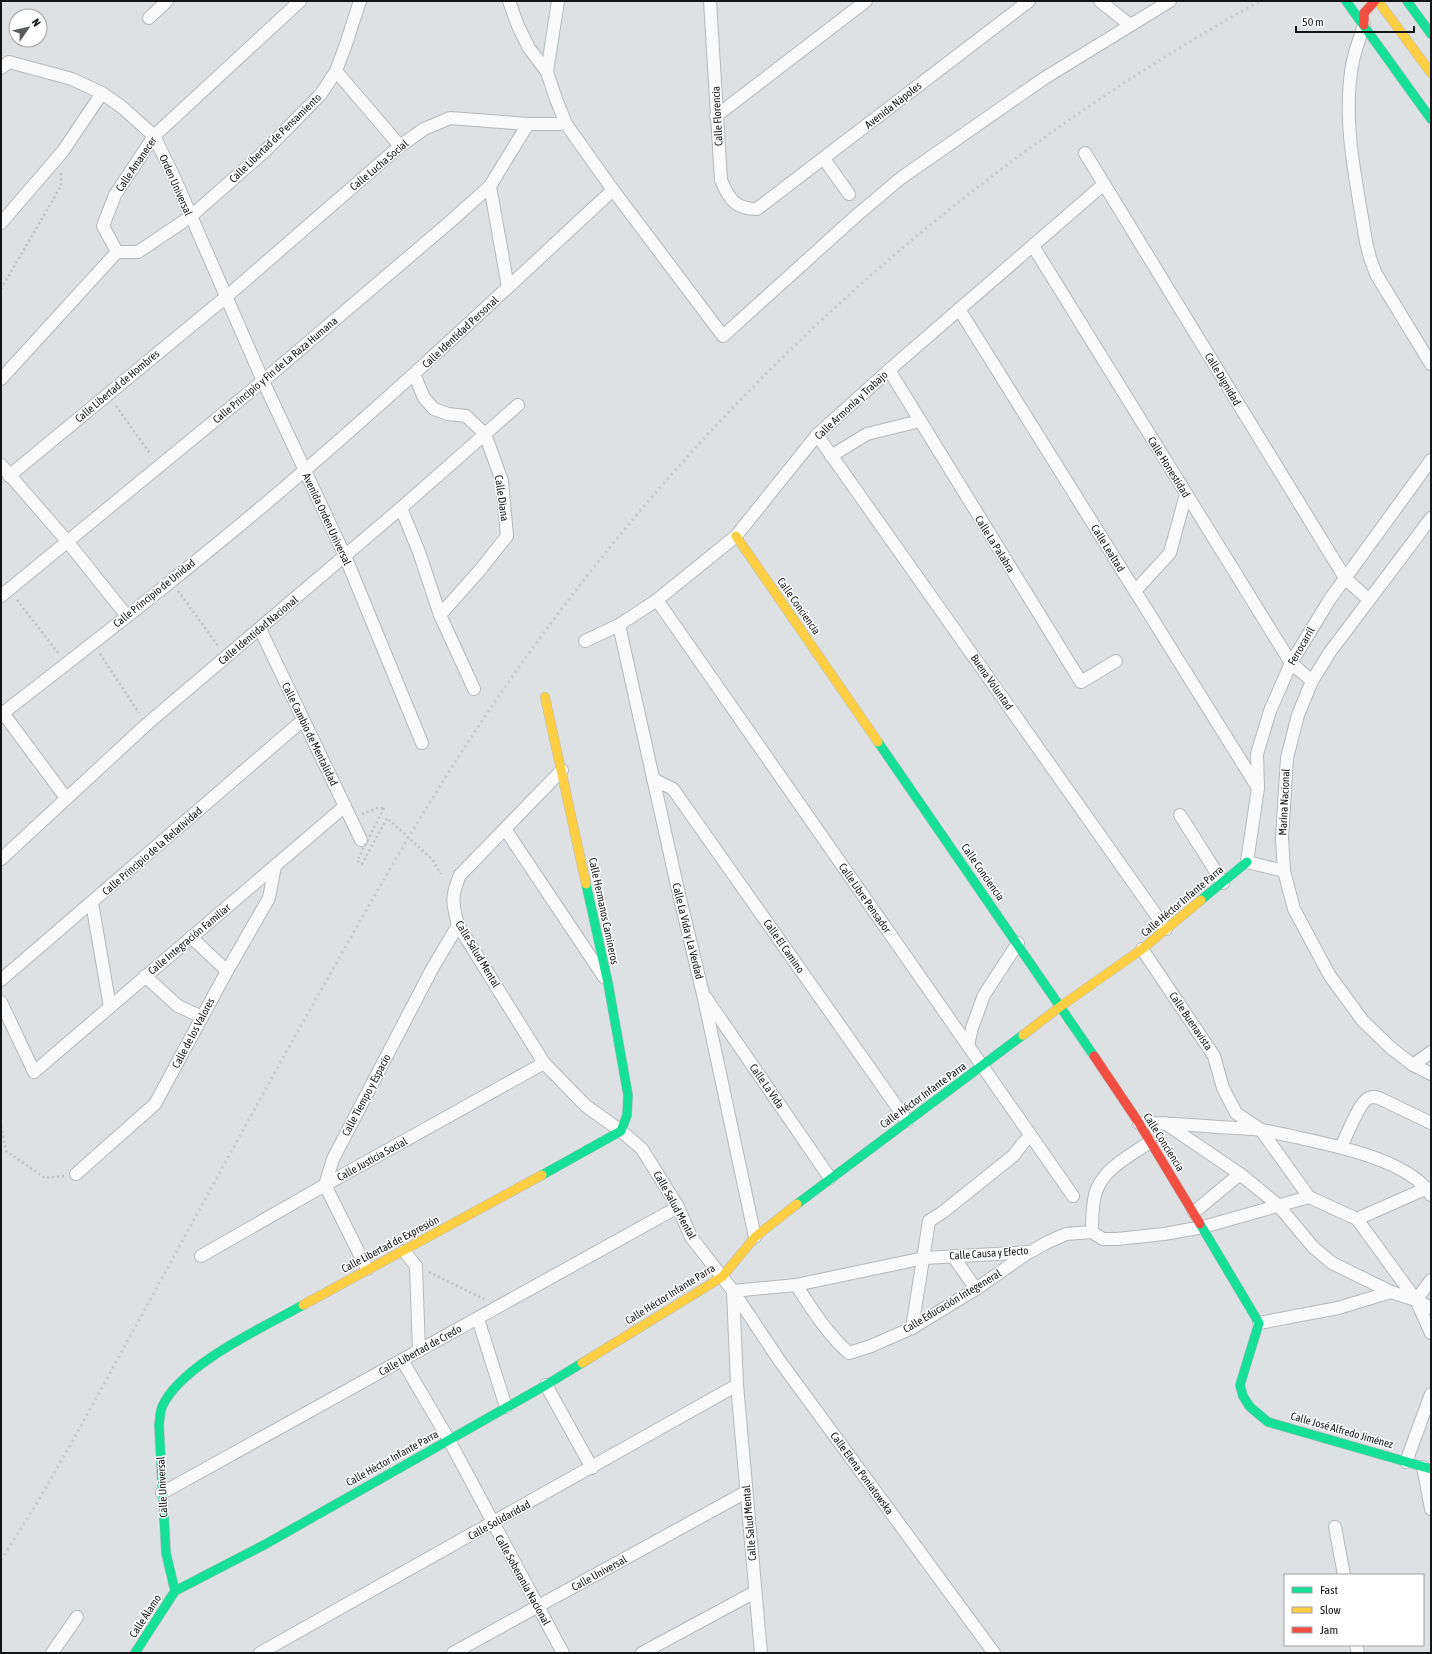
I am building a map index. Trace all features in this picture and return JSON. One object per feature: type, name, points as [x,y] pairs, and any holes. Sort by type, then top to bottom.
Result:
[{"type":"street","points":[[149,18],[167,1]]},
{"type":"street","name":"Calle Amanecer","points":[[117,252],[103,226],[115,195],[154,136],[300,1]]},
{"type":"street","name":"Calle Libertad de Pensamiento","points":[[190,217],[264,152],[321,94],[336,70],[360,1]]},
{"type":"street","points":[[509,1],[518,26],[529,48],[547,72],[566,124],[613,190],[723,336],[851,220],[901,178],[1043,79],[1170,1]]},
{"type":"street","points":[[547,72],[558,1]]},
{"type":"street","name":"Calle Florencia","points":[[711,1],[716,116],[721,180],[726,193],[735,204],[745,209],[757,209]]},
{"type":"street","points":[[716,116],[866,1]]},
{"type":"street","name":"Avenida Nápoles","points":[[757,209],[1029,1]]},
{"type":"street","points":[[1100,1],[1130,25]]},
{"type":"street","points":[[1346,1],[1431,119]]},
{"type":"street","points":[[1375,1],[1364,13],[1364,25],[1352,66],[1349,104],[1350,137],[1366,242],[1376,274],[1431,364]]},
{"type":"street","points":[[1378,1],[1431,73]]},
{"type":"street","points":[[1407,1],[1431,34]]},
{"type":"street","name":"Orden Universal","points":[[1,68],[9,62],[72,79],[102,94],[123,108],[154,136],[174,177],[190,217],[226,297]]},
{"type":"street","points":[[336,70],[400,146]]},
{"type":"street","points":[[1,223],[62,151],[102,94]]},
{"type":"street","name":"Calle Lucha Social","points":[[226,297],[400,146],[424,129],[450,118],[528,124],[566,124]]},
{"type":"street","name":"Calle Principio y Fin de La Raza Humana","points":[[5,593],[263,381],[490,186],[528,124]]},
{"type":"street","name":"Calle Dignidad","points":[[1085,153],[1345,578],[1369,600]]},
{"type":"street","points":[[824,159],[849,194]]},
{"type":"street","name":"Calle Armonía y Trabajo","points":[[585,641],[619,625],[658,600],[736,536],[817,435],[888,370],[1104,184]]},
{"type":"street","points":[[490,186],[508,287]]},
{"type":"street","name":"Calle Identidad Personal","points":[[304,471],[414,374],[613,190]]},
{"type":"street","points":[[1,379],[117,252],[138,252],[190,217]]},
{"type":"street","name":"Calle Honestidad","points":[[1033,246],[1291,663],[1312,681]]},
{"type":"street","name":"Avenida Orden Universal","points":[[226,297],[304,471],[345,556],[422,743]]},
{"type":"street","name":"Calle Libertad de Hombres","points":[[9,476],[226,297]]},
{"type":"street","name":"Calle Lealtad","points":[[959,309],[1258,788]]},
{"type":"street","name":"Calle La Palabra","points":[[888,370],[1081,682],[1116,661]]},
{"type":"street","name":"Calle Diana","points":[[414,374],[424,398],[434,409],[448,414],[466,416],[485,434],[502,481],[506,536],[480,570],[440,615]]},
{"type":"street","name":"Calle Identidad Nacional","points":[[1,859],[147,724],[402,508],[518,405]]},
{"type":"street","points":[[831,456],[867,434],[920,421]]},
{"type":"street","name":"Buena Voluntad","points":[[817,435],[1166,929]]},
{"type":"street","name":"Ferrocarril","points":[[1247,862],[1258,788],[1257,754],[1270,710],[1291,663],[1315,622],[1345,578],[1431,460]]},
{"type":"street","points":[[1,465],[67,541],[126,616]]},
{"type":"street","name":"Calle Principio de Unidad","points":[[66,798],[3,713],[67,664],[304,471]]},
{"type":"street","points":[[1135,591],[1170,553],[1186,494]]},
{"type":"street","points":[[402,508],[419,552],[440,615],[474,689]]},
{"type":"street","name":"Marina Nacional","points":[[1431,518],[1330,652],[1312,681],[1298,715],[1287,758],[1282,838],[1284,872],[1294,909],[1330,976],[1363,1021],[1391,1048],[1413,1065],[1431,1074]]},
{"type":"street","name":"Calle Conciencia","points":[[736,536],[1018,943],[1139,1123],[1194,1212],[1259,1323]]},
{"type":"street","name":"Calle Libre Pensador","points":[[658,600],[1073,1196]]},
{"type":"street","name":"Calle La Vida y La Verdad","points":[[619,625],[678,890],[703,994],[755,1238]]},
{"type":"street","name":"Calle Cambio de Mentalidad","points":[[260,629],[361,840]]},
{"type":"street","name":"Calle Hermanos Camineros","points":[[546,697],[608,983],[628,1095],[627,1115],[621,1131]]},
{"type":"street","name":"Calle Principio de la Relatividad","points":[[1,980],[303,720]]},
{"type":"street","points":[[562,770],[505,829],[608,983]]},
{"type":"street","name":"Calle El Camino","points":[[653,779],[673,789],[907,1121]]},
{"type":"street","name":"Calle Integración Familiar","points":[[1,1002],[34,1072],[345,806]]},
{"type":"street","points":[[1180,815],[1223,883]]},
{"type":"street","name":"Calle Salud Mental","points":[[505,829],[460,875],[454,890],[453,906],[458,925],[544,1063],[586,1106],[642,1148],[678,1207],[691,1237],[732,1291],[737,1386],[761,1653]]},
{"type":"street","points":[[1247,862],[1284,872]]},
{"type":"street","name":"Calle Héctor Infante Parra","points":[[175,1591],[264,1544],[546,1385],[722,1277],[755,1238],[830,1178],[983,1066],[1061,1006],[1142,949],[1247,862]]},
{"type":"street","name":"Calle de los Valores","points":[[76,1174],[155,1104],[227,971],[269,898],[275,866]]},
{"type":"street","points":[[92,903],[110,1007]]},
{"type":"street","name":"Calle Tiempo y Espacio","points":[[325,1185],[333,1159],[432,969],[458,925]]},
{"type":"street","points":[[191,937],[227,971]]},
{"type":"street","points":[[968,1045],[972,1028],[984,995],[1018,943]]},
{"type":"street","name":"Calle Buenavista","points":[[1142,949],[1214,1056],[1223,1088],[1236,1113],[1261,1130]]},
{"type":"street","points":[[146,976],[171,1001],[178,1006],[202,1017]]},
{"type":"street","name":"Calle La Vida","points":[[703,994],[830,1178]]},
{"type":"street","points":[[1413,1065],[1431,1052]]},
{"type":"street","name":"Calle Justicia Social","points":[[201,1256],[544,1063]]},
{"type":"street","points":[[1341,1147],[1361,1106],[1366,1099],[1372,1097],[1379,1098],[1431,1123]]},
{"type":"street","points":[[1139,1123],[1165,1123],[1261,1130],[1341,1147],[1380,1160],[1410,1176],[1430,1191]]},
{"type":"street","points":[[1165,1123],[1240,1174],[1278,1205],[1313,1247],[1332,1263],[1391,1292],[1416,1300],[1431,1308]]},
{"type":"street","points":[[1261,1130],[1309,1197],[1357,1219],[1416,1300],[1431,1333]]},
{"type":"street","name":"Calle Libertad de Expresión","points":[[176,1386],[205,1360],[367,1269],[404,1251],[621,1131]]},
{"type":"street","points":[[912,1328],[929,1221],[943,1212],[1013,1156],[1023,1143],[1031,1136]]},
{"type":"street","points":[[1092,1232],[1092,1216],[1096,1189],[1110,1170],[1150,1142]]},
{"type":"street","points":[[1194,1212],[1240,1174]]},
{"type":"street","points":[[325,1185],[367,1269]]},
{"type":"street","points":[[1357,1219],[1430,1191]]},
{"type":"street","name":"Calle Causa y Efecto","points":[[732,1291],[796,1285],[924,1258],[1030,1252],[1066,1234],[1092,1232],[1103,1239],[1117,1240],[1203,1227],[1309,1197]]},
{"type":"street","name":"Calle Libertad de Credo","points":[[162,1493],[678,1207]]},
{"type":"street","points":[[404,1251],[416,1266],[419,1351]]},
{"type":"street","name":"Calle Educación Integeneral","points":[[796,1285],[827,1331],[837,1343],[849,1353],[871,1346],[912,1328],[976,1289],[1030,1252]]},
{"type":"street","points":[[953,1256],[976,1289]]},
{"type":"street","points":[[1416,1300],[1431,1280]]},
{"type":"street","name":"Calle Elena Poniatowska","points":[[732,1291],[779,1360],[994,1653]]},
{"type":"street","points":[[1259,1323],[1338,1308],[1391,1292]]},
{"type":"street","points":[[478,1319],[506,1407]]},
{"type":"street","name":"Calle José Alfredo Jiménez","points":[[1259,1323],[1240,1385],[1243,1396],[1250,1407],[1268,1422],[1427,1468]]},
{"type":"street","name":"Calle Soberanía Nacional","points":[[402,1360],[449,1440],[492,1523],[563,1653]]},
{"type":"street","points":[[546,1385],[592,1468]]},
{"type":"street","name":"Calle Universal","points":[[175,1591],[166,1553],[159,1425],[162,1407],[176,1386]]},
{"type":"street","name":"Calle Solidaridad","points":[[260,1653],[737,1386]]},
{"type":"street","points":[[1406,1462],[1431,1394]]},
{"type":"street","points":[[1427,1468],[1431,1509]]},
{"type":"street","name":"Calle Universal","points":[[453,1653],[746,1492]]},
{"type":"street","points":[[1335,1527],[1344,1574]]},
{"type":"street","name":"Calle Álamo","points":[[135,1653],[175,1591]]},
{"type":"street","points":[[642,1653],[755,1592]]},
{"type":"street","points":[[52,1653],[77,1617]]},
{"type":"path","points":[[1,289],[61,186],[62,151]]},
{"type":"path","points":[[108,394],[159,466]]},
{"type":"path","points":[[170,581],[227,657]]},
{"type":"path","points":[[5,593],[67,664]]},
{"type":"path","points":[[93,643],[147,724]]},
{"type":"path","points":[[351,819],[377,808],[384,808],[357,861],[362,864],[387,818],[432,859],[441,874]]},
{"type":"path","points":[[1,1126],[6,1151],[45,1178],[76,1174]]},
{"type":"path","points":[[416,1266],[500,1307]]},
{"type":"railway","points":[[1,1560],[37,1503],[73,1440],[312,1006],[392,865],[434,795],[478,727],[556,616],[640,511],[730,411],[825,317],[926,229],[1032,146],[1143,71],[1260,1]]},
{"type":"traffic: fast","points":[[1346,1],[1431,119]]},
{"type":"traffic: fast","points":[[1407,1],[1431,34]]},
{"type":"traffic: fast","points":[[878,742],[1094,1056]]},
{"type":"traffic: fast","points":[[1201,900],[1247,862]]},
{"type":"traffic: fast","points":[[542,1175],[621,1131],[627,1115],[628,1095],[608,983],[586,884]]},
{"type":"traffic: fast","points":[[797,1204],[1023,1035]]},
{"type":"traffic: fast","points":[[1200,1224],[1259,1323],[1240,1385],[1243,1396],[1250,1407],[1268,1422],[1431,1469]]},
{"type":"traffic: fast","points":[[175,1591],[166,1553],[159,1425],[162,1407],[172,1391],[186,1376],[204,1362],[225,1348],[303,1305]]},
{"type":"traffic: fast","points":[[135,1653],[175,1591],[264,1545],[546,1385],[582,1363]]},
{"type":"traffic: slow","points":[[1378,1],[1431,73]]},
{"type":"traffic: slow","points":[[736,536],[878,742]]},
{"type":"traffic: slow","points":[[545,697],[586,884]]},
{"type":"traffic: slow","points":[[1023,1035],[1061,1006],[1142,949],[1201,900]]},
{"type":"traffic: slow","points":[[303,1305],[542,1175]]},
{"type":"traffic: slow","points":[[582,1363],[722,1277],[755,1237],[797,1204]]},
{"type":"traffic: jam","points":[[1364,25],[1364,13],[1375,1]]},
{"type":"traffic: jam","points":[[1094,1056],[1139,1123],[1200,1224]]}]
